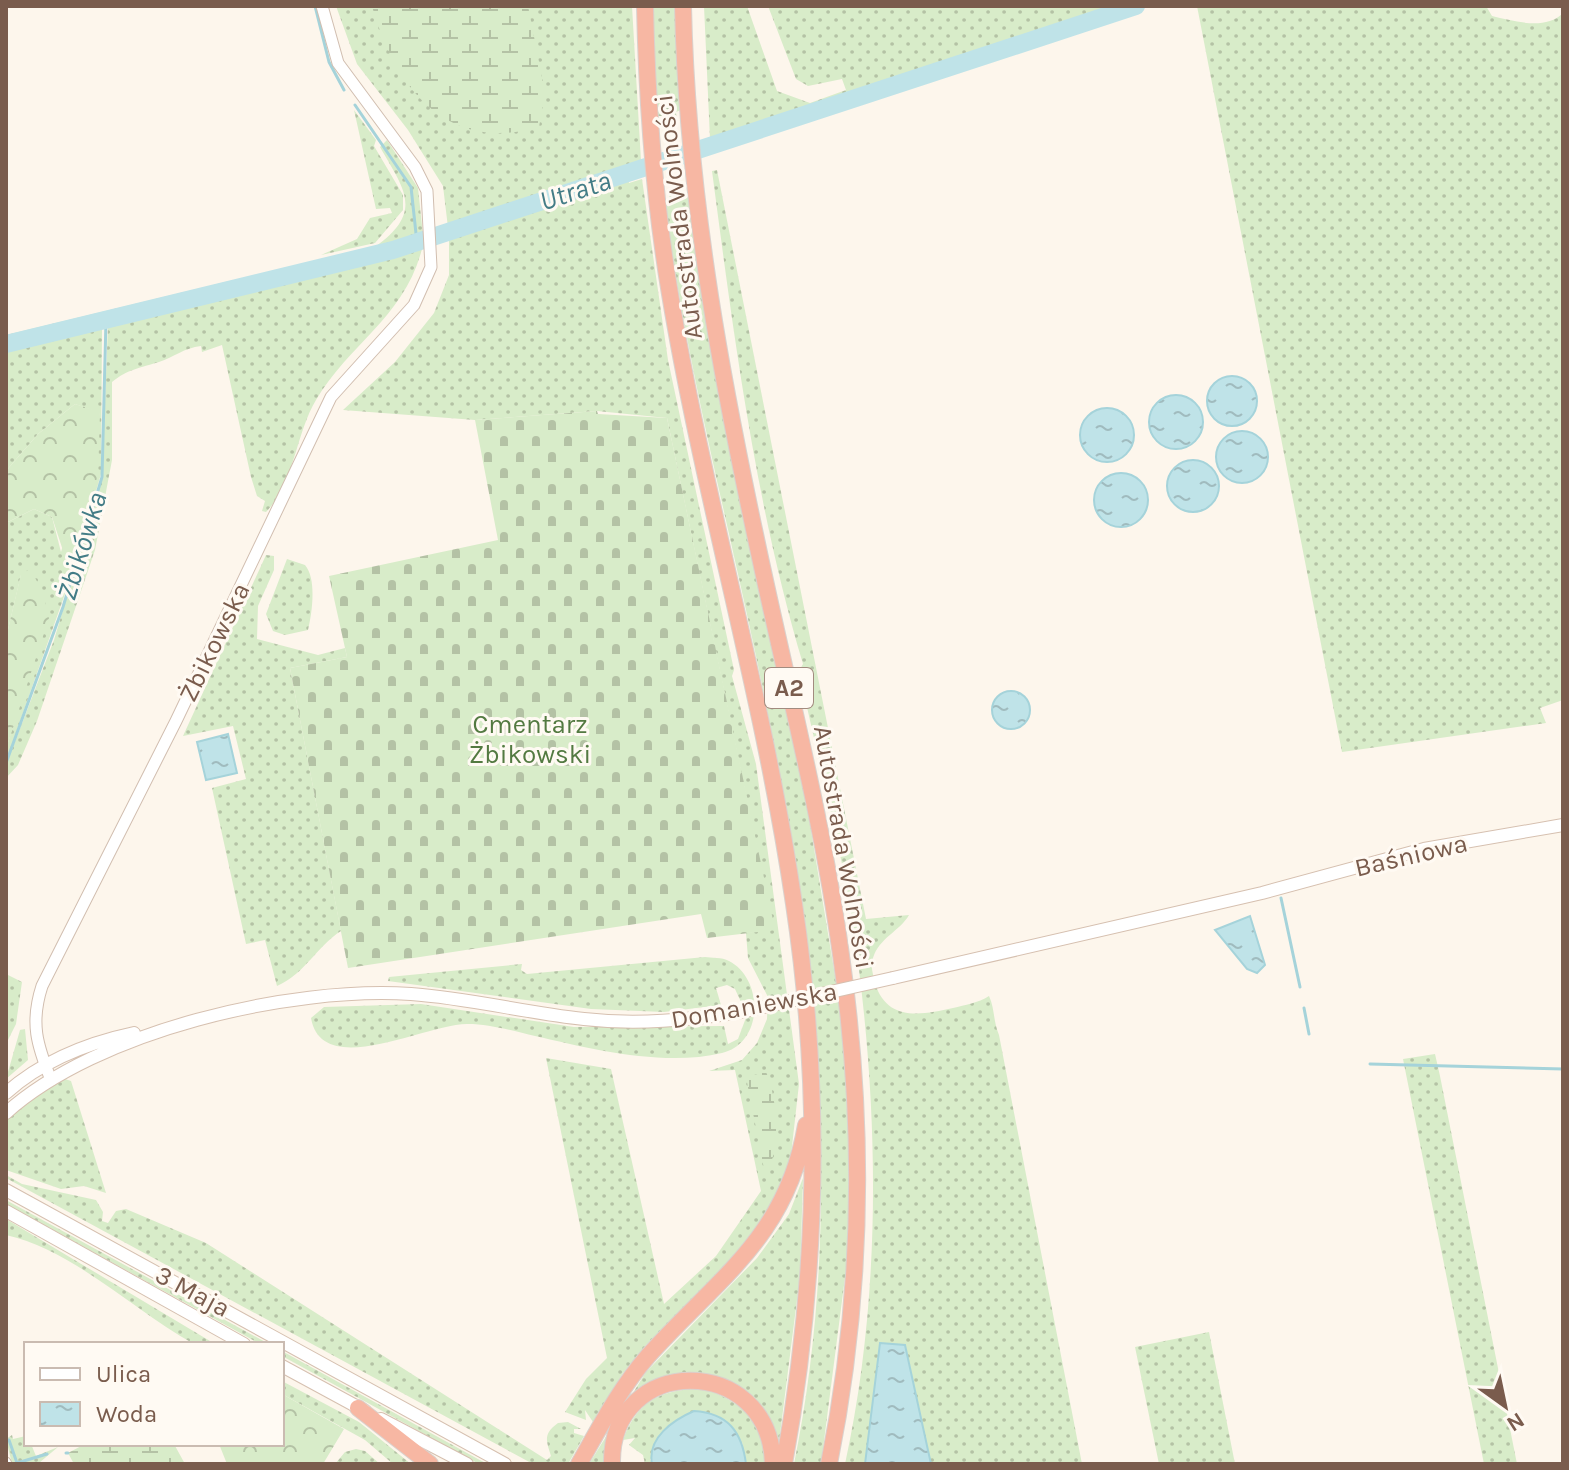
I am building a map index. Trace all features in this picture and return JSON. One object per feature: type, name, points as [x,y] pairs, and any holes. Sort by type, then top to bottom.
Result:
[{"type":"highway","name":"Autostrada Wolności","points":[[645,6],[657,185],[675,321],[766,742],[787,860],[812,1084],[810,1288],[784,1464]]},
{"type":"highway","name":"Autostrada Wolności","points":[[683,6],[694,174],[722,372],[829,876],[849,1017],[858,1219],[847,1344],[829,1464]]},
{"type":"highway","points":[[579,1464],[618,1397],[647,1358],[758,1243],[782,1203],[795,1170],[812,1084]]},
{"type":"highway","points":[[612,1464],[619,1426],[634,1404],[660,1386],[683,1380],[712,1382],[751,1405],[767,1432],[773,1464]]},
{"type":"highway","points":[[358,1408],[430,1464]]},
{"type":"main road","name":"Baśniowa","points":[[1262,893],[1424,849],[1563,825]]},
{"type":"main road","name":"Domaniewska","points":[[6,1093],[45,1064],[108,1039],[145,1034],[276,1004],[381,994],[470,1001],[619,1022],[700,1019],[1262,893]]},
{"type":"main road","name":"Domaniewska","points":[[6,1113],[51,1080],[145,1034]]},
{"type":"main road","name":"3 Maja","points":[[6,1190],[283,1342]]},
{"type":"main road","name":"3 Maja","points":[[6,1211],[240,1342]]},
{"type":"main road","name":"3 Maja","points":[[284,1343],[505,1464]]},
{"type":"main road","points":[[284,1367],[467,1464]]},
{"type":"street","name":"Żbikowska","points":[[51,1080],[33,1020],[42,986],[176,721],[331,397],[414,305],[431,267],[427,191],[422,178],[338,63],[322,6]]},
{"type":"green space","points":[[336,6],[632,6],[641,161],[626,167],[629,183],[642,179],[668,360],[734,670],[732,676],[756,764],[799,1084],[790,1164],[772,1207],[750,1240],[646,1345],[623,1373],[593,1422],[585,1410],[586,1420],[565,1412],[586,1379],[607,1358],[546,1058],[611,1069],[664,1304],[716,1256],[761,1191],[735,1070],[709,1071],[742,1060],[757,1043],[767,1019],[768,997],[748,958],[746,933],[774,929],[667,418],[597,411],[475,420],[343,410],[395,362],[434,313],[449,275],[449,236],[443,186],[408,130],[357,64]]},
{"type":"green space","points":[[372,6],[528,6],[545,93],[539,127],[506,133],[477,131],[451,122],[429,107],[410,87],[395,63]]},
{"type":"green space","points":[[651,6],[677,6],[681,110],[676,112],[677,125],[663,128],[662,116],[657,116]]},
{"type":"green space","points":[[704,6],[747,6],[777,91],[810,103],[846,90],[842,79],[808,86],[796,79],[768,6],[1110,6],[849,97],[710,139]]},
{"type":"green space","points":[[1197,6],[1486,6],[1492,16],[1529,23],[1547,22],[1563,13],[1563,700],[1540,708],[1546,723],[1342,752]]},
{"type":"green space","points":[[354,110],[376,140],[374,146],[403,195],[403,210],[375,243],[321,255],[357,239],[370,218],[392,213],[390,208],[376,209]]},
{"type":"green space","points":[[387,140],[418,188],[423,235],[355,255],[6,340],[6,335],[376,246],[401,222],[405,210],[402,187],[380,147]]},
{"type":"green space","points":[[717,170],[866,919],[909,915],[876,951],[872,964],[875,983],[880,996],[888,1004],[906,1013],[941,1011],[989,996],[1082,1464],[931,1464],[905,1345],[880,1344],[865,1464],[845,1464],[866,1331],[871,1263],[872,1127],[862,992],[842,862],[799,671],[803,664],[772,542],[748,419],[712,171]]},
{"type":"green space","points":[[682,187],[683,198],[690,197],[804,788],[842,1018],[851,1184],[847,1262],[821,1464],[794,1464],[810,1363],[819,1261],[821,1160],[817,1059],[807,958],[776,756],[694,374],[673,260],[665,203],[670,202],[669,191]]},
{"type":"green space","points":[[423,245],[415,270],[391,310],[330,379],[316,400],[283,487],[266,512],[262,511],[265,501],[257,496],[251,477],[222,345],[202,352],[201,346],[189,349],[129,372],[112,382],[112,460],[95,550],[37,721],[18,765],[6,778],[6,765],[54,640],[102,479],[108,325],[352,266]]},
{"type":"green space","points":[[102,327],[101,474],[72,574],[6,761],[6,749],[25,687],[21,575],[6,638],[6,523],[34,509],[52,517],[61,552],[100,413],[75,404],[38,434],[6,471],[6,350]]},
{"type":"green space","points":[[75,404],[100,412],[98,475],[68,566],[52,517],[34,509],[6,523],[6,471],[38,434]]},
{"type":"green space","name":"Cmentarz Żbikowski","points":[[597,411],[598,414],[667,418],[775,930],[707,938],[701,914],[348,968],[290,668],[347,657],[329,576],[498,540],[475,420]]},
{"type":"green space","points":[[266,555],[274,556],[274,570],[258,606],[257,639],[318,655],[345,648],[347,657],[290,668],[341,931],[295,975],[277,986],[265,940],[246,944],[212,788],[246,779],[233,726],[183,736]]},
{"type":"green space","points":[[287,559],[305,565],[311,579],[312,596],[308,630],[285,635],[273,631],[266,614]]},
{"type":"green space","points":[[30,569],[43,592],[49,618],[6,749],[6,638],[21,574]]},
{"type":"green space","points":[[705,957],[726,960],[740,970],[749,982],[754,1010],[746,1037],[736,1047],[700,1057],[628,1055],[502,1028],[468,1024],[378,1044],[355,1047],[334,1045],[319,1036],[311,1018],[324,1007],[421,1004],[574,1027],[724,1026],[728,1044],[738,1039],[747,1015],[735,989],[727,985],[716,988],[721,1005],[664,1012],[591,1009],[388,981],[389,977],[522,964],[521,970],[527,974]]},
{"type":"green space","points":[[6,974],[22,982],[16,1024],[6,1044]]},
{"type":"green space","points":[[25,1029],[28,1060],[6,1079],[20,1030]]},
{"type":"green space","points":[[1435,1054],[1517,1464],[1484,1464],[1403,1059]]},
{"type":"green space","points":[[766,1072],[773,1095],[776,1139],[765,1174],[746,1077]]},
{"type":"green space","points":[[62,1078],[71,1081],[106,1193],[84,1186],[61,1189],[6,1170],[6,1119]]},
{"type":"green space","points":[[6,1175],[22,1184],[96,1200],[103,1212],[102,1221],[108,1223],[116,1211],[126,1209],[206,1243],[547,1460],[551,1456],[548,1434],[558,1423],[568,1422],[581,1429],[574,1429],[574,1433],[584,1436],[568,1464],[533,1464],[6,1178]]},
{"type":"green space","points":[[803,1178],[800,1276],[779,1442],[763,1413],[740,1389],[726,1380],[695,1373],[677,1376],[636,1396],[607,1464],[589,1464],[646,1372],[757,1258],[789,1214]]},
{"type":"green space","points":[[6,1200],[265,1342],[256,1342],[6,1204]]},
{"type":"green space","points":[[6,1219],[212,1342],[191,1342],[79,1267],[31,1243],[6,1235]]},
{"type":"green space","points":[[1209,1332],[1235,1464],[1159,1464],[1135,1347]]},
{"type":"green space","points":[[284,1352],[487,1464],[479,1464],[284,1357]]},
{"type":"green space","points":[[284,1382],[359,1422],[411,1464],[393,1464],[365,1440],[284,1395]]},
{"type":"green space","points":[[704,1388],[730,1400],[748,1415],[760,1435],[765,1464],[746,1464],[742,1442],[650,1459],[652,1464],[645,1464],[643,1455],[629,1445],[635,1438],[623,1440],[636,1414],[654,1399],[676,1391]]},
{"type":"green space","points":[[284,1395],[344,1429],[323,1464],[227,1464],[220,1446],[284,1446]]},
{"type":"green space","points":[[12,1435],[13,1439],[24,1436],[24,1446],[32,1446],[36,1456],[58,1447],[39,1463],[12,1464],[6,1439]]},
{"type":"green space","points":[[81,1446],[175,1446],[185,1464],[74,1464],[68,1453]]},
{"type":"green space","points":[[356,1449],[365,1451],[380,1464],[335,1464],[345,1452]]},
{"type":"water","points":[[1232,376],[1249,384],[1257,401],[1249,418],[1232,426],[1215,418],[1207,401],[1215,384]]},
{"type":"water","points":[[1176,395],[1195,403],[1203,422],[1195,441],[1176,449],[1157,441],[1149,422],[1157,403]]},
{"type":"water","points":[[1107,408],[1126,416],[1134,435],[1126,454],[1107,462],[1088,454],[1080,435],[1088,416]]},
{"type":"water","points":[[1242,431],[1260,439],[1268,457],[1260,475],[1242,483],[1224,475],[1216,457],[1224,439]]},
{"type":"water","points":[[1193,460],[1212,467],[1219,486],[1212,505],[1193,512],[1174,505],[1167,486],[1174,467]]},
{"type":"water","points":[[1121,473],[1140,481],[1148,500],[1140,519],[1121,527],[1102,519],[1094,500],[1102,481]]},
{"type":"water","points":[[1011,691],[1025,696],[1030,710],[1025,724],[1011,729],[997,724],[992,710],[997,696]]},
{"type":"water","points":[[228,734],[237,773],[206,780],[197,742]]},
{"type":"water","points":[[1250,916],[1265,965],[1257,973],[1247,969],[1215,930]]},
{"type":"water","points":[[880,1343],[905,1345],[931,1464],[865,1464]]},
{"type":"water","points":[[694,1411],[716,1416],[731,1426],[741,1442],[746,1464],[652,1464],[654,1446],[663,1431]]},
{"type":"waterway","points":[[315,6],[329,62],[344,90]]},
{"type":"waterway","name":"Utrata","points":[[6,344],[393,250],[1136,6]]},
{"type":"waterway","points":[[355,105],[411,187],[417,243]]},
{"type":"waterway","name":"Żbikówka","points":[[6,763],[63,607],[102,477],[106,320]]},
{"type":"waterway","points":[[1281,898],[1300,987]]},
{"type":"waterway","points":[[1304,1008],[1309,1034]]},
{"type":"waterway","points":[[1370,1064],[1563,1069]]},
{"type":"waterway","points":[[9,1440],[17,1463],[47,1454]]}]
